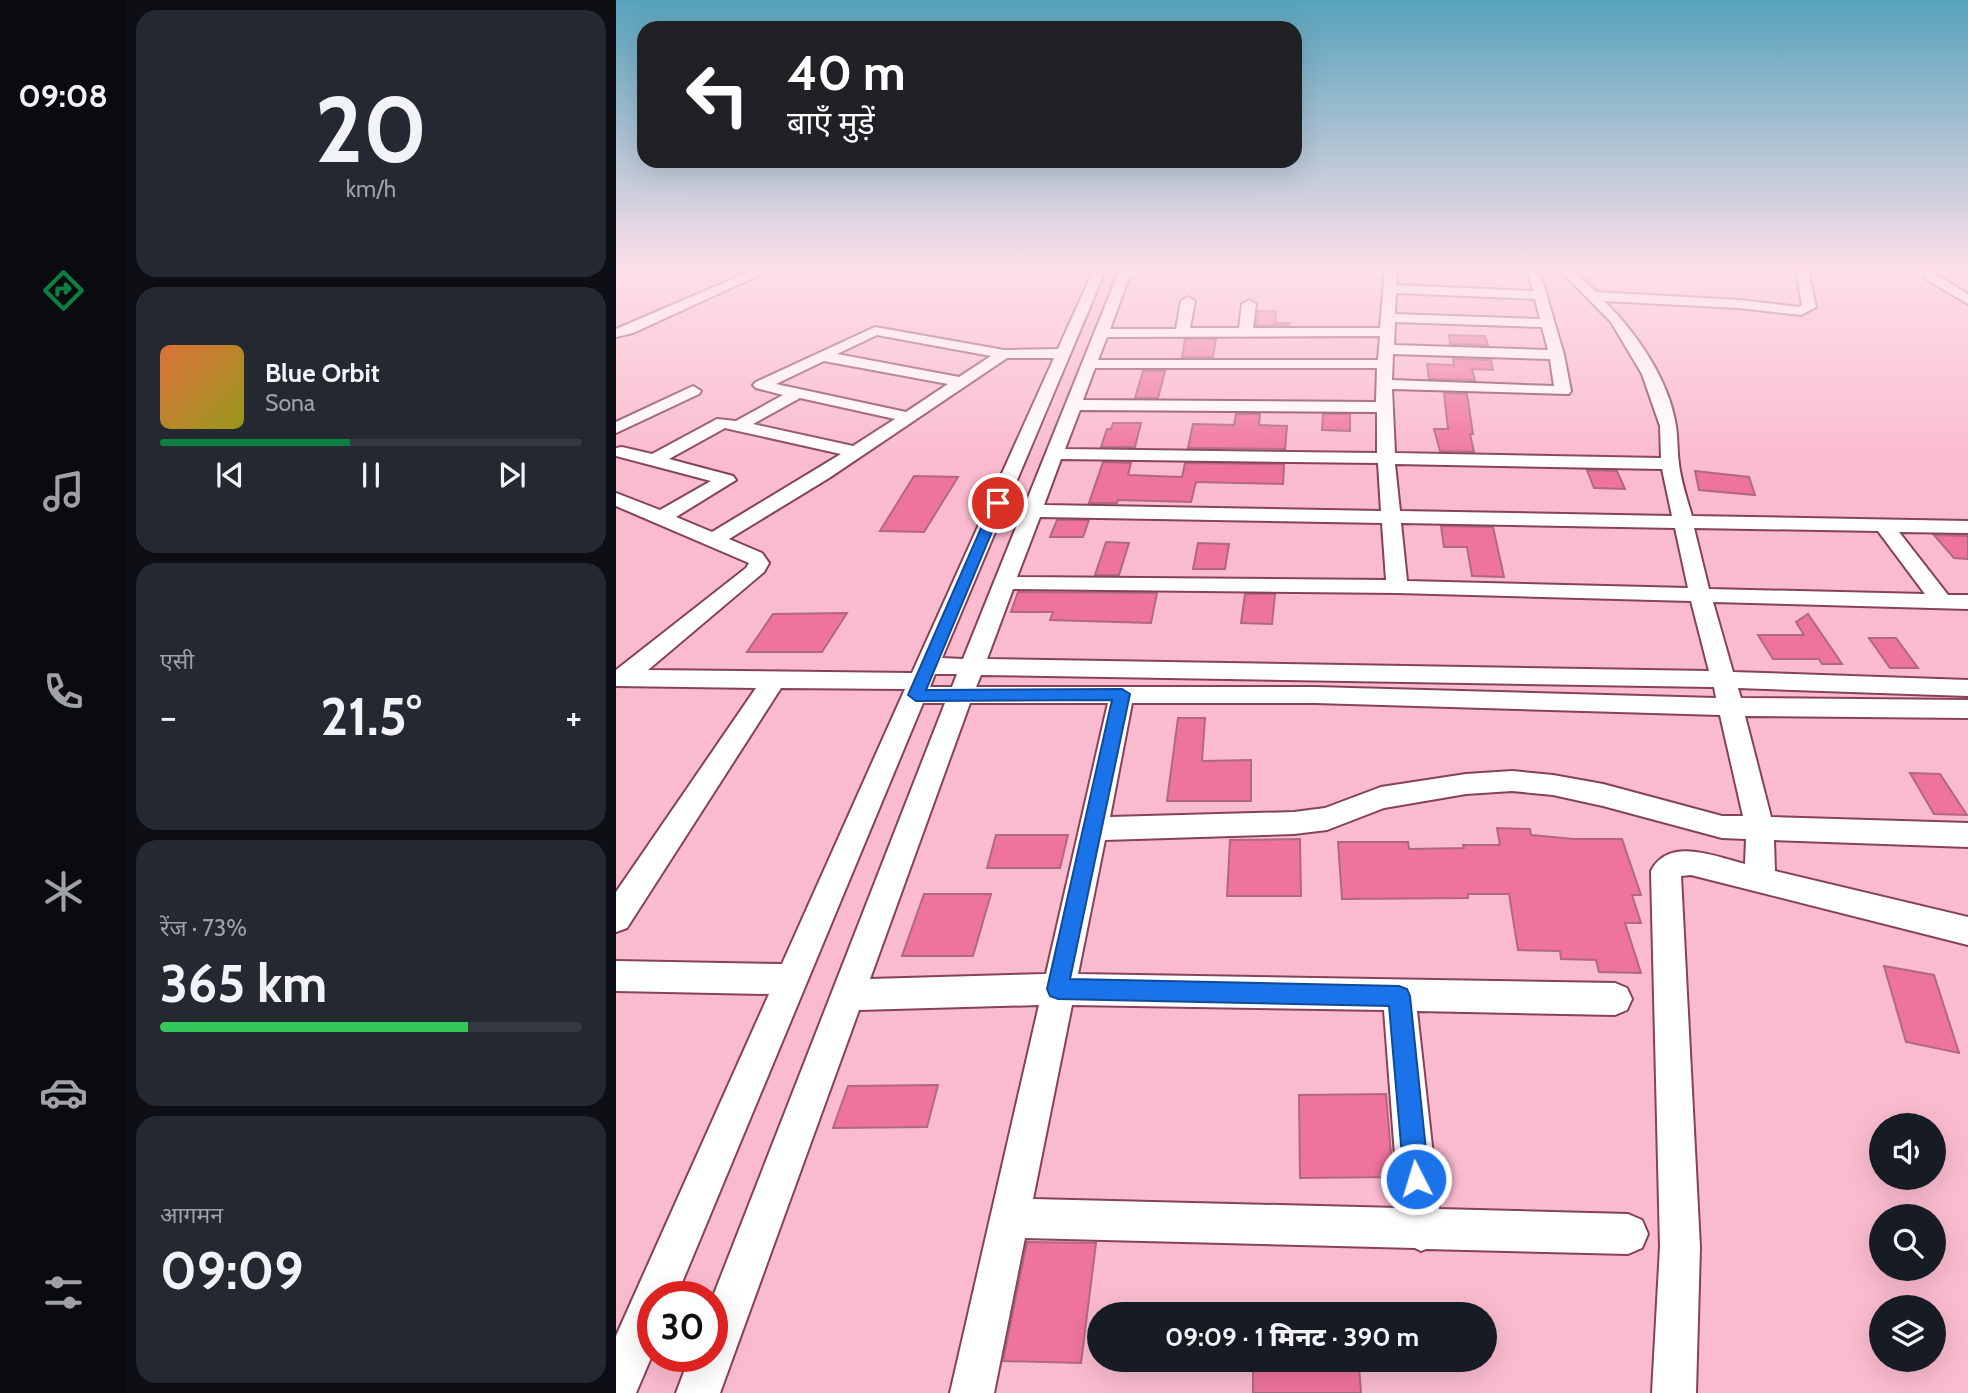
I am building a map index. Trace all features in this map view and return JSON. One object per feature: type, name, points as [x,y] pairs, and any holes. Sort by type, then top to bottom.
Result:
[{"type":"street","points":[[870,334],[761,385],[908,417]]},
{"type":"street","points":[[893,334],[1004,354],[1063,353]]},
{"type":"street","points":[[662,1281],[1071,334]]},
{"type":"street","points":[[728,1314],[1101,334]]},
{"type":"street","points":[[1387,334],[1384,384],[1386,457],[1397,587]]},
{"type":"street","points":[[1384,384],[1563,391],[1557,355],[1550,334]]},
{"type":"street","points":[[1625,334],[1650,374],[1668,426],[1670,464],[1700,596],[1724,680],[1760,830],[1760,879]]},
{"type":"street","points":[[713,540],[855,452],[1004,354]]},
{"type":"street","points":[[1090,364],[1557,355]]},
{"type":"street","points":[[822,356],[962,382]]},
{"type":"street","points":[[619,424],[693,391]]},
{"type":"street","points":[[738,426],[798,393]]},
{"type":"street","points":[[1075,405],[1385,407]]},
{"type":"street","points":[[654,460],[723,423],[855,452]]},
{"type":"street","points":[[622,452],[727,480],[661,518]]},
{"type":"street","points":[[1057,454],[1386,457],[1670,464]]},
{"type":"street","points":[[616,499],[755,557],[759,563],[754,572],[619,678]]},
{"type":"street","points":[[1034,511],[1968,527]]},
{"type":"street","points":[[1884,526],[1942,602]]},
{"type":"street","points":[[1007,583],[1397,587],[1968,602]]},
{"type":"street","points":[[619,678],[921,681],[1724,680],[1968,688]]},
{"type":"street","points":[[616,918],[774,680]]},
{"type":"street","points":[[968,681],[1122,694],[1315,695],[1730,707],[1968,709]]},
{"type":"street","points":[[972,1393],[1122,694]]},
{"type":"street","points":[[1092,829],[1294,823],[1327,819],[1381,798],[1466,784],[1512,781],[1553,785],[1603,795],[1722,827],[1968,835]]},
{"type":"street","points":[[1674,1393],[1680,1247],[1666,871],[1673,864],[1691,863],[1968,930]]},
{"type":"street","points":[[616,976],[793,979]]},
{"type":"street","points":[[848,995],[1058,989],[1615,999]]},
{"type":"street","points":[[1399,996],[1421,1231]]},
{"type":"street","points":[[1008,1218],[1421,1231],[1628,1234]]},
{"type":"street","points":[[616,1387],[637,1339]]},
{"type":"street","points":[[698,1393],[706,1372]]},
{"type":"building","points":[[1449,335],[1485,336],[1488,345],[1450,344]]},
{"type":"building","points":[[1185,339],[1216,339],[1213,357],[1182,357]]},
{"type":"building","points":[[1453,359],[1491,360],[1493,370],[1472,369],[1475,380],[1429,379],[1427,364],[1454,365]]},
{"type":"building","points":[[1143,371],[1165,371],[1158,398],[1135,398]]},
{"type":"building","points":[[1444,393],[1467,394],[1474,452],[1440,451],[1434,429],[1448,429]]},
{"type":"building","points":[[1236,414],[1260,414],[1259,425],[1287,426],[1285,449],[1188,448],[1193,424],[1234,425]]},
{"type":"building","points":[[1323,414],[1350,414],[1350,431],[1322,430]]},
{"type":"building","points":[[1113,423],[1141,423],[1135,447],[1101,447],[1107,429],[1111,429]]},
{"type":"building","points":[[1103,462],[1131,463],[1128,475],[1182,477],[1185,463],[1284,464],[1283,484],[1196,482],[1191,502],[1118,500],[1117,503],[1089,503]]},
{"type":"building","points":[[1587,470],[1617,471],[1625,489],[1594,488]]},
{"type":"building","points":[[1695,471],[1749,477],[1755,495],[1699,490]]},
{"type":"building","points":[[914,476],[958,477],[924,532],[880,531]]},
{"type":"building","points":[[1057,520],[1089,520],[1083,537],[1050,537]]},
{"type":"building","points":[[1441,526],[1493,527],[1504,577],[1472,576],[1467,547],[1444,547]]},
{"type":"building","points":[[1934,535],[1968,536],[1968,559],[1954,558]]},
{"type":"building","points":[[1106,542],[1129,543],[1119,575],[1095,575]]},
{"type":"building","points":[[1198,543],[1229,544],[1225,569],[1193,569]]},
{"type":"building","points":[[1018,592],[1157,593],[1151,623],[1050,620],[1053,612],[1011,612]]},
{"type":"building","points":[[1245,594],[1275,594],[1272,624],[1241,623]]},
{"type":"building","points":[[847,613],[822,652],[747,652],[773,614]]},
{"type":"building","points":[[1808,614],[1842,664],[1822,664],[1819,659],[1773,659],[1758,635],[1804,635],[1796,622]]},
{"type":"building","points":[[1869,638],[1896,638],[1918,668],[1890,668]]},
{"type":"building","points":[[1178,718],[1205,718],[1202,761],[1251,760],[1251,801],[1167,801]]},
{"type":"building","points":[[1910,773],[1940,774],[1967,815],[1934,814]]},
{"type":"building","points":[[1497,828],[1530,829],[1531,835],[1574,839],[1622,839],[1641,895],[1632,895],[1641,923],[1625,923],[1641,973],[1599,972],[1596,960],[1561,959],[1560,951],[1518,950],[1509,894],[1468,894],[1468,898],[1342,899],[1338,842],[1408,842],[1409,849],[1500,845]]},
{"type":"building","points":[[996,835],[1068,835],[1060,868],[987,868]]},
{"type":"building","points":[[1300,839],[1301,896],[1227,896],[1230,840]]},
{"type":"building","points":[[924,894],[991,894],[973,956],[902,956]]},
{"type":"building","points":[[1884,966],[1934,975],[1959,1053],[1906,1042]]},
{"type":"building","points":[[938,1085],[927,1127],[833,1128],[848,1086]]},
{"type":"building","points":[[1386,1094],[1393,1177],[1300,1178],[1299,1095]]},
{"type":"building","points":[[1027,1242],[1096,1243],[1081,1363],[1003,1361]]},
{"type":"building","points":[[1253,1372],[1359,1372],[1361,1393],[1253,1393]]},
{"type":"route","points":[[998,503],[916,695],[1122,694],[1058,989],[1399,996],[1416,1179]]}]
